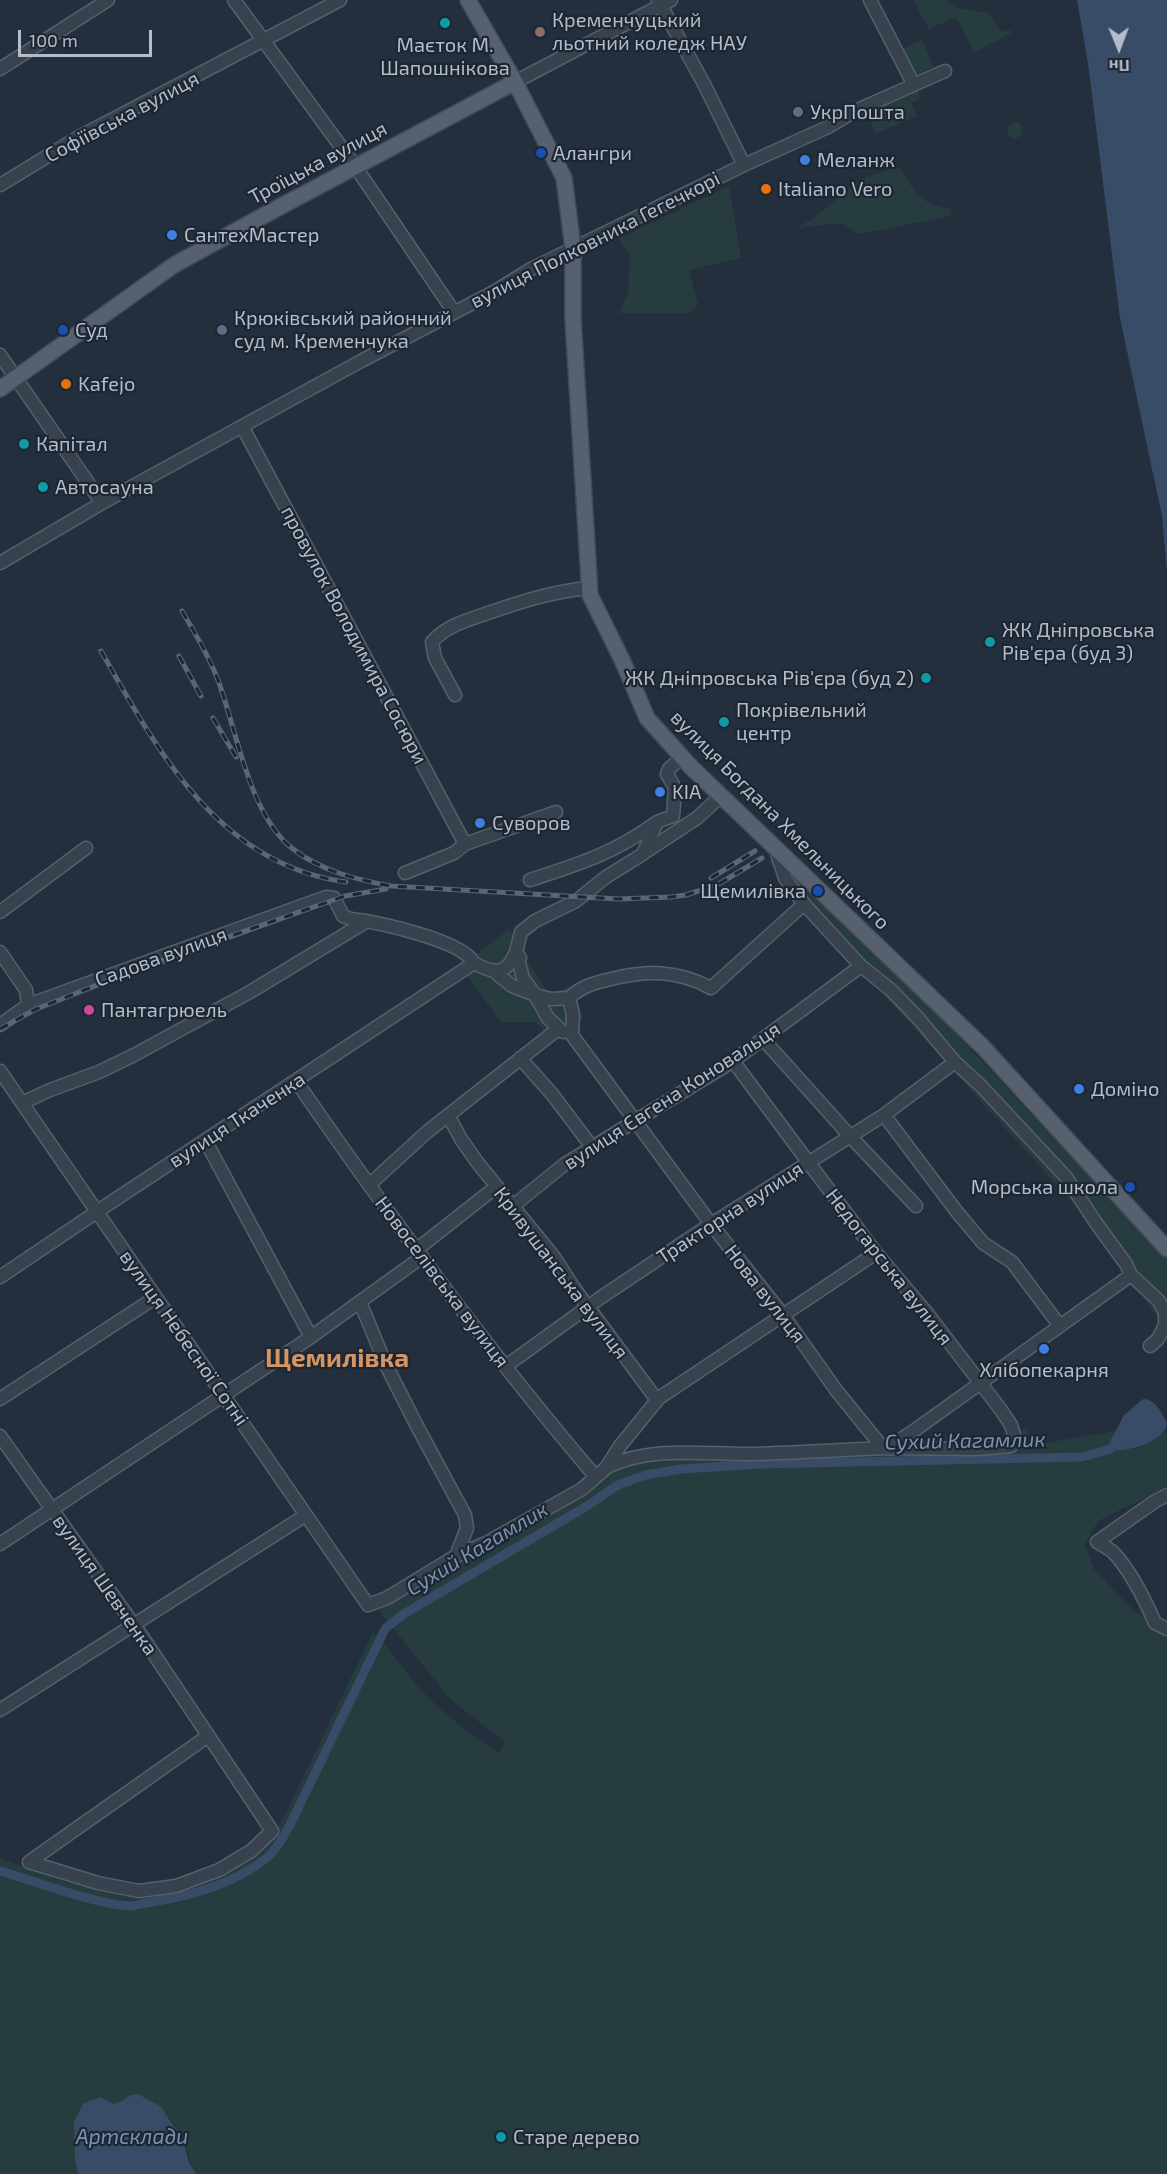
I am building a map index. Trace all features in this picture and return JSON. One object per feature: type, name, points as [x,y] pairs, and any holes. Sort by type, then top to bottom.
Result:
[{"type":"main road","name":"вулиця Богдана Хмельницького","points":[[468,0],[515,82],[564,178],[573,248],[573,320],[590,596],[623,662],[647,718],[721,796],[983,1047],[1167,1248]]},
{"type":"main road","name":"Троїцька вулиця","points":[[0,389],[174,265],[515,82]]},
{"type":"street","points":[[0,69],[108,0]]},
{"type":"street","points":[[234,0],[355,166],[454,312]]},
{"type":"street","name":"Софіївська вулиця","points":[[0,185],[79,137],[340,0]]},
{"type":"street","points":[[870,0],[914,86]]},
{"type":"street","points":[[663,2],[744,165]]},
{"type":"street","name":"Троїцька вулиця","points":[[515,82],[663,2]]},
{"type":"street","name":"вулиця Полковника Гегечкорі","points":[[0,562],[242,426],[573,248],[828,127],[855,111],[945,70]]},
{"type":"street","points":[[0,355],[102,503]]},
{"type":"street","name":"провулок Володимира Сосюри","points":[[242,426],[465,844]]},
{"type":"street","points":[[455,695],[435,658],[432,642],[440,633],[454,625],[527,599],[560,591],[589,588]]},
{"type":"street","points":[[672,835],[675,788],[667,774],[669,769],[682,757]]},
{"type":"street","points":[[495,972],[502,971],[513,961],[522,932],[535,921],[576,901],[606,877],[703,813],[721,796]]},
{"type":"street","points":[[405,873],[454,853],[465,844],[556,812]]},
{"type":"street","points":[[530,880],[587,862],[615,850],[657,822],[673,816]]},
{"type":"street","points":[[643,854],[657,822]]},
{"type":"street","points":[[0,912],[86,848]]},
{"type":"street","points":[[776,848],[785,878],[804,904],[861,966],[891,990],[918,1018],[955,1062],[981,1086],[1065,1177],[1126,1264],[1131,1275],[1159,1301],[1165,1313],[1165,1324],[1158,1339],[1150,1346]]},
{"type":"street","name":"Садова вулиця","points":[[0,1025],[28,1005],[326,897],[334,898],[343,916],[367,921]]},
{"type":"street","points":[[22,1103],[99,1072],[134,1055],[250,992],[367,921],[400,928],[435,940],[470,957],[474,963],[495,972],[512,986],[551,999],[569,998],[580,988],[638,973],[666,974],[696,980],[711,988],[804,904]]},
{"type":"street","points":[[0,952],[26,990],[28,1005]]},
{"type":"street","points":[[516,952],[523,978],[548,1018],[558,1029],[572,1035],[573,1015],[569,998]]},
{"type":"street","points":[[516,952],[532,980],[551,999]]},
{"type":"street","name":"вулиця Ткаченка","points":[[0,1277],[474,963]]},
{"type":"street","name":"вулиця Євгена Коновальця","points":[[513,1206],[565,1164],[733,1060],[861,966]]},
{"type":"street","points":[[369,1185],[448,1115],[558,1029]]},
{"type":"street","name":"Нова вулиця","points":[[572,1035],[711,1224],[783,1315],[836,1390],[883,1448]]},
{"type":"street","points":[[763,1039],[916,1206]]},
{"type":"street","points":[[520,1058],[552,1094],[592,1147]]},
{"type":"street","name":"Недогарська вулиця","points":[[733,1060],[876,1253],[927,1313],[1011,1425],[1015,1438],[1011,1446],[977,1449],[883,1448]]},
{"type":"street","name":"Тракторна вулиця","points":[[506,1366],[588,1306],[711,1224],[884,1115],[955,1062]]},
{"type":"street","name":"вулиця Небесної Сотні","points":[[0,1071],[368,1605],[387,1598],[456,1556]]},
{"type":"street","name":"Новоселівська вулиця","points":[[296,1081],[419,1254],[550,1424],[595,1476]]},
{"type":"street","name":"Кривушанська вулиця","points":[[448,1115],[461,1139],[496,1187],[554,1257],[574,1288],[657,1400]]},
{"type":"street","points":[[884,1115],[957,1212],[983,1243],[1012,1262],[1060,1326]]},
{"type":"street","points":[[205,1140],[311,1337]]},
{"type":"street","points":[[0,1544],[360,1302],[496,1187]]},
{"type":"street","points":[[606,1468],[620,1446],[657,1400],[677,1384],[876,1253]]},
{"type":"street","points":[[456,1556],[486,1543],[582,1489],[606,1468],[622,1460],[662,1453],[745,1454],[883,1448],[915,1431],[1131,1275]]},
{"type":"street","points":[[0,1399],[156,1297]]},
{"type":"street","points":[[360,1302],[397,1386],[465,1515],[466,1528],[456,1556]]},
{"type":"street","name":"вулиця Шевченка","points":[[0,1436],[134,1625],[272,1831],[251,1851],[219,1870],[176,1886],[139,1891],[98,1883],[29,1862],[208,1736]]},
{"type":"street","points":[[1167,1495],[1097,1542],[1113,1552],[1146,1602],[1155,1623],[1167,1629]]},
{"type":"street","points":[[0,1710],[306,1515]]},
{"type":"green space","points":[[913,0],[947,0],[958,8],[988,13],[1002,32],[1010,30],[1012,33],[974,52],[956,17],[929,29]]},
{"type":"green space","points":[[922,40],[934,67],[915,76],[902,49]]},
{"type":"green space","points":[[917,89],[921,99],[911,103],[917,116],[875,134],[866,111]]},
{"type":"green space","points":[[1012,122],[1018,122],[1023,130],[1021,136],[1012,138],[1007,133],[1007,127]]},
{"type":"green space","points":[[899,166],[919,195],[932,204],[952,209],[950,216],[859,234],[842,223],[796,228],[811,220],[863,178]]},
{"type":"green space","points":[[729,186],[741,258],[689,270],[698,304],[689,313],[619,313],[628,292],[630,256],[618,239]]},
{"type":"green space","points":[[767,859],[793,873],[949,1026],[1167,1260],[1167,1330],[1086,1218],[804,909]]},
{"type":"green space","points":[[510,928],[515,942],[550,995],[573,985],[583,1017],[576,1024],[550,1038],[536,1022],[501,1022],[461,967]]},
{"type":"green space","points":[[1167,1427],[1167,1487],[1098,1521],[1085,1544],[1093,1568],[1128,1605],[1167,1638],[1167,2174],[196,2174],[174,2123],[154,2103],[130,2095],[122,2102],[114,2104],[100,2097],[75,2159],[78,2174],[0,2174],[0,1858],[62,1881],[133,1895],[183,1886],[271,1838],[285,1815],[373,1632],[432,1701],[499,1753],[505,1742],[451,1700],[377,1608],[451,1563],[587,1491],[618,1468],[636,1460],[1014,1450],[1017,1432],[1027,1429],[1033,1445],[1117,1431],[1109,1447],[1122,1450],[1149,1442]]},
{"type":"water","points":[[1077,0],[1167,0],[1167,571],[1162,516],[1120,318],[1088,63]]},
{"type":"water","points":[[1143,1399],[1158,1407],[1167,1422],[1165,1429],[1144,1445],[1125,1450],[1109,1450],[1110,1442],[1124,1415]]},
{"type":"water","name":"Артсклади","points":[[138,2094],[160,2106],[182,2137],[189,2162],[196,2174],[78,2174],[75,2159],[74,2122],[83,2104],[100,2097],[114,2104],[130,2095]]},
{"type":"waterway","name":"Сухий Кагамлик","points":[[0,1871],[82,1897],[129,1906],[211,1888],[252,1868],[272,1852],[291,1823],[385,1629],[402,1615],[587,1506],[616,1486],[645,1475],[681,1469],[760,1464],[1082,1457],[1108,1450],[1118,1443]]},
{"type":"railway","points":[[182,611],[214,671],[246,771],[265,815],[278,834],[293,849],[328,869],[391,886],[618,899],[686,895],[717,885],[762,858]]},
{"type":"railway","points":[[101,651],[145,727],[170,764],[197,798],[228,828],[262,853],[301,871],[346,882]]},
{"type":"railway","points":[[179,656],[201,696]]},
{"type":"railway","points":[[213,718],[236,757]]},
{"type":"railway","points":[[711,878],[755,851]]},
{"type":"railway","points":[[0,1029],[34,1010],[145,966],[345,896],[386,889]]},
{"type":"place","name":"Маєток М. Шапошнікова","points":[[445,23]]},
{"type":"place","name":"Кременчуцький льотний коледж НАУ","points":[[540,32]]},
{"type":"place","name":"УкрПошта","points":[[798,112]]},
{"type":"place","name":"Алангри","points":[[541,153]]},
{"type":"place","name":"Меланж","points":[[805,160]]},
{"type":"place","name":"Italiano Vero","points":[[766,189]]},
{"type":"place","name":"СантехМастер","points":[[172,235]]},
{"type":"place","name":"Суд","points":[[63,330]]},
{"type":"place","name":"Крюківський районний суд м. Кременчука","points":[[222,330]]},
{"type":"place","name":"Kafejo","points":[[66,384]]},
{"type":"place","name":"Капітал","points":[[24,444]]},
{"type":"place","name":"Автосауна","points":[[43,487]]},
{"type":"place","name":"ЖК Дніпровська Рів'єра (буд 3)","points":[[990,642]]},
{"type":"place","name":"ЖК Дніпровська Рів'єра (буд 2)","points":[[926,678]]},
{"type":"place","name":"Покрівельний центр","points":[[724,722]]},
{"type":"place","name":"KIA","points":[[660,792]]},
{"type":"place","name":"Суворов","points":[[480,823]]},
{"type":"place","name":"Щемилівка","points":[[818,891]]},
{"type":"place","name":"Пантагрюель","points":[[89,1010]]},
{"type":"place","name":"Доміно","points":[[1079,1089]]},
{"type":"place","name":"Морська школа","points":[[1130,1187]]},
{"type":"place","name":"Хлібопекарня","points":[[1044,1349]]},
{"type":"place","name":"Старе дерево","points":[[501,2137]]},
{"type":"district","name":"Щемилівка","points":[[337,1358]]}]
